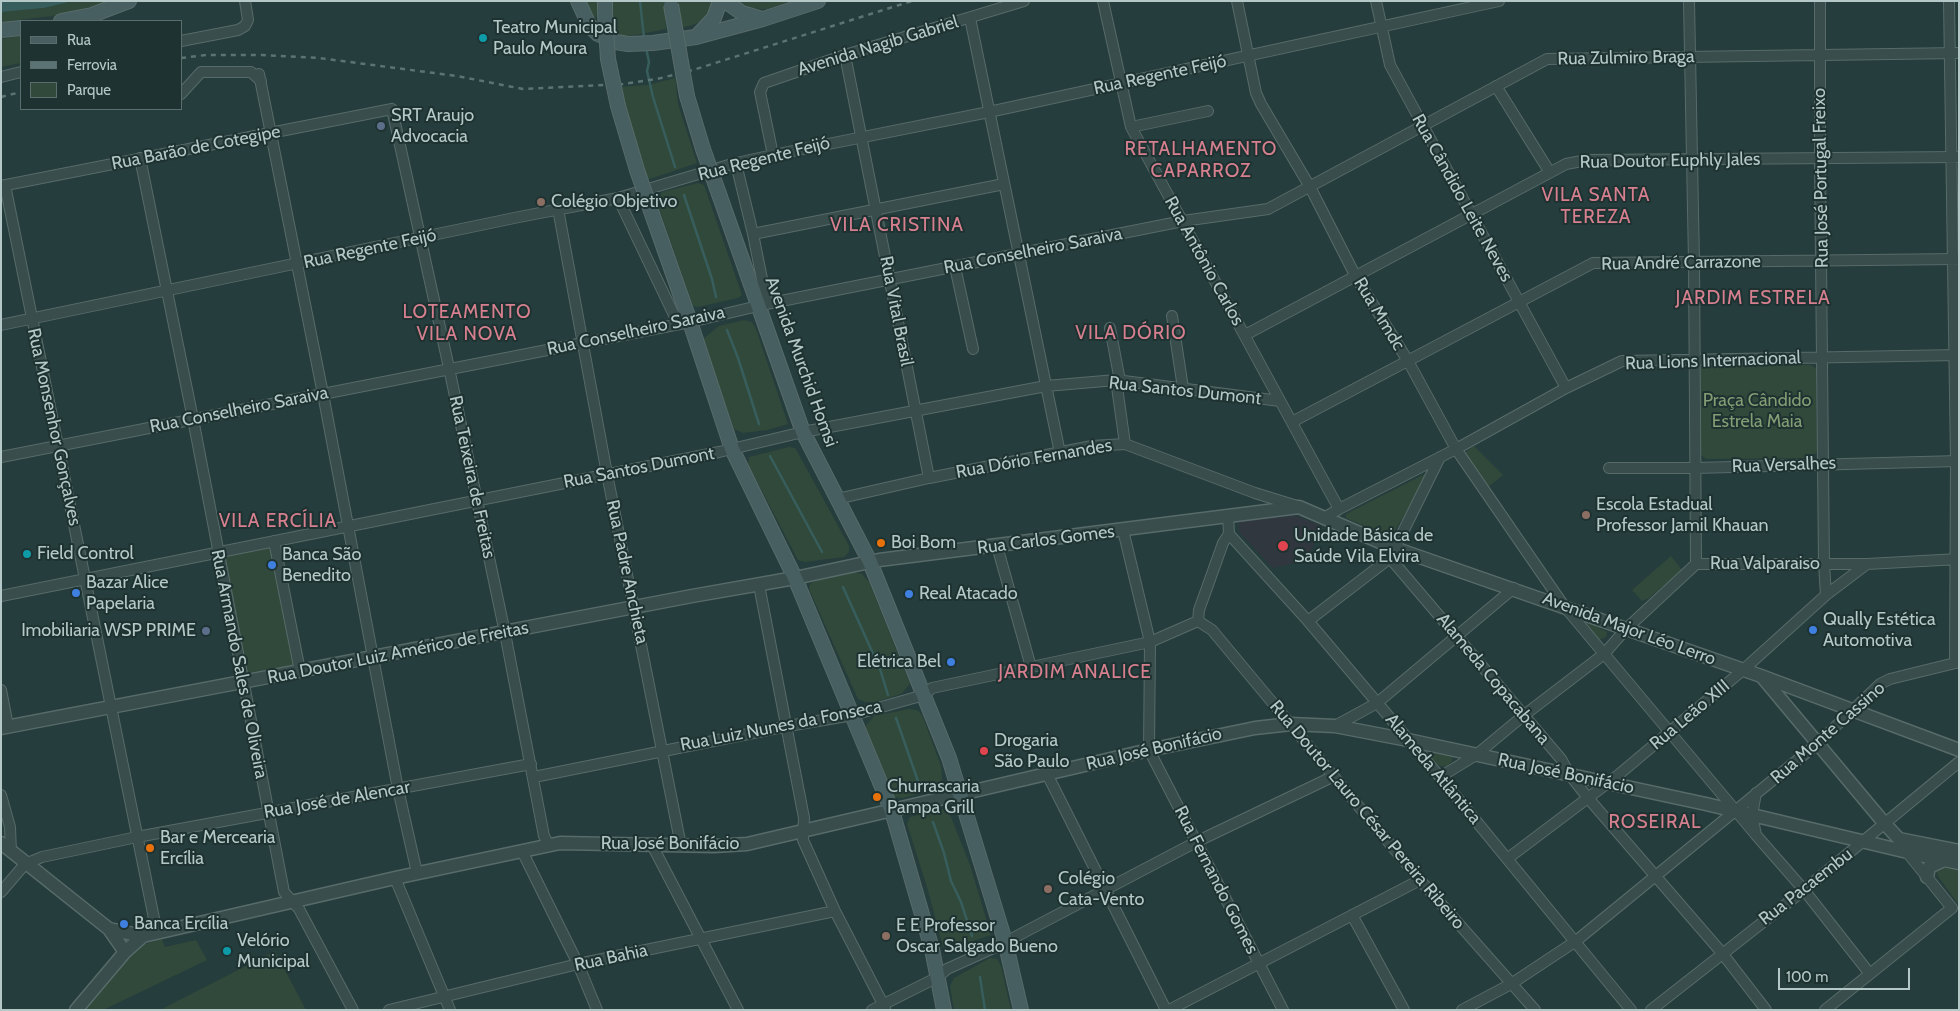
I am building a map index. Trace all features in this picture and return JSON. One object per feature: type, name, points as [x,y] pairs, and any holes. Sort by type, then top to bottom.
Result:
[{"type":"main road","points":[[66,20],[92,15],[129,1]]},
{"type":"main road","points":[[578,1],[589,26],[598,34],[616,42],[647,43],[696,37],[763,19],[818,1]]},
{"type":"main road","points":[[696,37],[714,18],[720,1]]},
{"type":"main road","points":[[724,1],[742,13],[763,19]]},
{"type":"main road","name":"Avenida Murchid Homsi","points":[[671,3],[686,96],[703,149],[719,194],[764,304],[803,432],[870,562],[949,758],[1005,941],[1021,1010]]},
{"type":"main road","points":[[605,8],[608,59],[618,106],[637,170],[732,449],[794,578],[892,811],[922,914],[938,977],[944,1010]]},
{"type":"main road","points":[[1,30],[20,28]]},
{"type":"street","points":[[182,41],[238,30],[245,26],[248,20],[245,1]]},
{"type":"street","name":"Avenida Nagib Gabriel","points":[[773,155],[760,92],[762,85],[845,55],[1024,1]]},
{"type":"street","name":"Rua Antônio Carlos","points":[[1104,1],[1131,127],[1339,509]]},
{"type":"street","name":"Rua Mmdc","points":[[1237,1],[1256,93],[1310,187],[1356,277],[1408,361],[1456,449],[1564,606],[1735,811],[1804,890],[1870,974]]},
{"type":"street","name":"Rua Cândido Leite Neves","points":[[1376,1],[1390,65],[1566,388]]},
{"type":"street","name":"Rua Regente Feijó","points":[[1,325],[618,198],[732,164],[989,112],[1249,56],[1382,27],[1460,6],[1499,1]]},
{"type":"street","points":[[1689,1],[1694,262],[1696,564]]},
{"type":"street","name":"Rua José Portugal Freixo","points":[[1820,1],[1824,564],[1826,595]]},
{"type":"street","points":[[1949,1],[1954,53],[1957,662]]},
{"type":"street","points":[[970,18],[1060,453]]},
{"type":"street","name":"Rua Zulmiro Braga","points":[[1183,221],[1268,209],[1547,59],[1954,53]]},
{"type":"street","name":"Rua Vital Brasil","points":[[845,55],[930,478]]},
{"type":"street","points":[[1,77],[20,72]]},
{"type":"street","points":[[182,93],[201,72],[251,72],[260,78],[323,394],[372,658],[417,873]]},
{"type":"street","points":[[1496,86],[1549,171]]},
{"type":"street","name":"Rua Barão de Cotegipe","points":[[3,186],[392,109]]},
{"type":"street","name":"Rua Teixeira de Freitas","points":[[392,109],[505,633],[544,836],[549,846]]},
{"type":"street","points":[[1131,127],[1208,111]]},
{"type":"street","name":"Rua Doutor Euphly Jales","points":[[1245,335],[1356,277],[1549,171],[1566,164],[1587,160],[1955,157]]},
{"type":"street","name":"Rua Armando Sales de Oliveira","points":[[140,158],[193,418],[242,682],[284,892],[299,909],[353,1010]]},
{"type":"street","points":[[732,164],[738,172],[754,234],[764,304]]},
{"type":"street","points":[[754,234],[1004,184]]},
{"type":"street","name":"Rua Monsenhor Gonçalves","points":[[3,186],[59,445],[84,579],[156,933]]},
{"type":"street","points":[[618,198],[674,315],[690,322]]},
{"type":"street","name":"Rua Padre Anchieta","points":[[558,209],[607,474],[681,846]]},
{"type":"street","name":"Rua Conselheiro Saraiva","points":[[1,457],[690,322],[764,304],[1183,221]]},
{"type":"street","name":"Rua André Carrazone","points":[[1292,422],[1593,263],[1956,259]]},
{"type":"street","points":[[955,266],[974,349]]},
{"type":"street","points":[[1172,316],[1183,388]]},
{"type":"street","points":[[1110,328],[1126,444]]},
{"type":"street","name":"Rua Lions Internacional","points":[[1324,518],[1456,449],[1566,388],[1622,361],[1956,355]]},
{"type":"street","name":"Rua Santos Dumont","points":[[1,596],[732,449],[803,432],[1046,386],[1118,380],[1280,401]]},
{"type":"street","name":"Rua Dório Fernandes","points":[[837,499],[930,478],[1060,453],[1110,444],[1126,444],[1255,493],[1299,507]]},
{"type":"street","points":[[1308,621],[1392,553],[1440,457]]},
{"type":"street","name":"Rua Versalhes","points":[[1609,468],[1695,468],[1957,461]]},
{"type":"street","points":[[1255,493],[1258,499],[1258,512]]},
{"type":"street","name":"Avenida Major Léo Lerro","points":[[1299,507],[1392,553],[1514,588],[1761,676],[1959,750]]},
{"type":"street","name":"Rua Carlos Gomes","points":[[794,578],[870,562],[1299,507]]},
{"type":"street","points":[[1198,621],[1199,610],[1223,543],[1229,534],[1228,515]]},
{"type":"street","points":[[1123,530],[1150,642],[1149,750]]},
{"type":"street","name":"Alameda Atlântica","points":[[1229,534],[1308,621],[1377,702],[1631,1010]]},
{"type":"street","points":[[274,541],[300,671]]},
{"type":"street","points":[[997,546],[1031,666]]},
{"type":"street","name":"Alameda Copacabana","points":[[1392,553],[1523,716],[1561,759],[1570,775],[1588,798],[1722,953],[1766,1010]]},
{"type":"street","name":"Rua Valparaiso","points":[[1440,778],[1476,755],[1523,716],[1604,654],[1626,629],[1696,564],[1867,564],[1957,560]]},
{"type":"street","name":"Rua Leão XIII","points":[[1507,858],[1608,783],[1671,732],[1826,595],[1867,564]]},
{"type":"street","name":"Rua Doutor Luiz Américo de Freitas","points":[[5,727],[794,578]]},
{"type":"street","points":[[759,585],[788,726],[804,818],[803,840],[835,911],[884,1007]]},
{"type":"street","points":[[1335,726],[1377,702],[1514,588]]},
{"type":"street","name":"Rua Luiz Nunes da Fonseca","points":[[534,777],[662,750],[788,726],[853,716],[924,694],[932,688],[1150,642],[1198,621]]},
{"type":"street","name":"Rua Doutor Lauro César Pereira Ribeiro","points":[[1198,621],[1212,630],[1291,724],[1332,777],[1535,1010]]},
{"type":"street","name":"Rua Monte Cassino","points":[[1462,1010],[1511,984],[1576,942],[1817,744],[1880,684],[1957,662]]},
{"type":"street","points":[[1761,676],[1899,839],[1959,852]]},
{"type":"street","points":[[1,690],[5,727]]},
{"type":"street","name":"Rua José Bonifácio","points":[[143,936],[417,873],[560,843],[681,846],[747,844],[1149,750],[1275,724],[1335,726],[1408,740],[1735,811],[1959,863]]},
{"type":"street","name":"Rua Fernando Gomes","points":[[1149,750],[1198,841],[1283,1010]]},
{"type":"street","name":"Rua Pacaembu","points":[[1651,1010],[1865,841],[1959,762]]},
{"type":"street","name":"Rua José de Alencar","points":[[25,864],[42,858],[137,837],[531,764]]},
{"type":"street","points":[[1047,774],[1105,891],[1168,1010],[1420,880]]},
{"type":"street","points":[[872,1010],[884,1007],[938,977],[947,968],[998,946],[1198,841],[1332,777]]},
{"type":"street","name":"Rua Monte Cassino","points":[[1752,815],[1756,793]]},
{"type":"street","points":[[1,795],[10,827],[11,852]]},
{"type":"street","points":[[1752,815],[1756,835]]},
{"type":"street","points":[[1,843],[25,864],[110,929],[125,952]]},
{"type":"street","points":[[652,845],[738,1010]]},
{"type":"street","points":[[522,851],[578,964],[597,1010]]},
{"type":"street","points":[[1825,1010],[1952,908],[1906,852]]},
{"type":"street","points":[[1926,877],[1929,867],[1945,860]]},
{"type":"street","points":[[1,892],[25,864]]},
{"type":"street","points":[[395,878],[450,1010]]},
{"type":"street","name":"Rua Bahia","points":[[389,1010],[578,964],[835,911]]},
{"type":"street","points":[[1352,915],[1404,1010]]},
{"type":"street","points":[[110,929],[143,936]]},
{"type":"street","points":[[80,1008],[125,952],[143,936]]},
{"type":"shaded area","name":"Unidade Básica de Saúde Vila Elvira","points":[[1288,513],[1321,525],[1308,560],[1273,568],[1239,532],[1239,523],[1244,519]]},
{"type":"green space","points":[[73,1],[107,1],[90,8],[52,16],[1,22],[1,12],[44,8]]},
{"type":"green space","points":[[583,1],[598,1],[596,18],[590,13]]},
{"type":"green space","points":[[609,1],[664,1],[666,29],[635,35],[623,36],[612,34]]},
{"type":"green space","points":[[676,1],[713,1],[710,12],[705,19],[684,27],[680,26]]},
{"type":"green space","points":[[738,1],[791,1],[768,9],[759,9],[751,8]]},
{"type":"green space","points":[[20,36],[20,63],[1,67],[1,39]]},
{"type":"green space","points":[[675,78],[678,104],[697,163],[647,180],[619,87],[648,85]]},
{"type":"green space","points":[[698,183],[704,185],[742,295],[738,298],[698,307],[693,306],[657,202],[662,192]]},
{"type":"green space","points":[[744,320],[752,322],[756,329],[788,424],[767,430],[743,433],[734,429],[703,339],[719,326]]},
{"type":"green space","name":"Praça Cândido Estrela Maia","points":[[1810,365],[1816,368],[1817,452],[1809,458],[1706,459],[1698,452],[1697,371],[1701,366]]},
{"type":"green space","points":[[1474,446],[1503,475],[1487,488],[1464,453]]},
{"type":"green space","points":[[789,447],[795,448],[797,451],[849,546],[849,552],[844,557],[805,562],[798,560],[748,464],[749,457]]},
{"type":"green space","points":[[1425,474],[1427,477],[1393,534],[1386,535],[1346,518],[1346,514]]},
{"type":"green space","points":[[280,545],[305,663],[246,673],[225,563],[226,558],[230,554]]},
{"type":"green space","points":[[1671,556],[1682,570],[1649,598],[1642,601],[1632,590]]},
{"type":"green space","points":[[854,572],[862,574],[869,582],[910,684],[901,694],[875,702],[866,702],[858,699],[809,589],[810,584],[815,581]]},
{"type":"green space","points":[[1582,619],[1607,632],[1606,637],[1599,640]]},
{"type":"green space","points":[[909,709],[917,710],[922,715],[941,766],[942,778],[940,788],[903,798],[895,797],[865,727],[874,716]]},
{"type":"green space","points":[[1433,753],[1452,757],[1452,761],[1447,766],[1440,766],[1431,758]]},
{"type":"green space","points":[[946,809],[970,865],[991,935],[948,949],[943,947],[907,824],[910,817]]},
{"type":"green space","points":[[1943,867],[1959,870],[1959,905],[1936,871],[1937,868]]},
{"type":"green space","points":[[162,939],[165,947],[196,940],[207,960],[103,1010],[87,1010],[87,1007],[125,958],[142,945]]},
{"type":"green space","points":[[275,951],[306,1010],[160,1010]]},
{"type":"green space","points":[[990,958],[997,959],[1001,966],[1011,1010],[954,1010],[950,986],[954,978]]},
{"type":"water","points":[[1,1],[73,1],[44,8],[1,12]]},
{"type":"waterway","points":[[640,1],[644,38]]},
{"type":"waterway","points":[[646,48],[649,62],[647,71],[653,97],[675,167]]},
{"type":"waterway","points":[[684,195],[712,279],[716,297]]},
{"type":"waterway","points":[[727,330],[759,424]]},
{"type":"waterway","points":[[770,456],[822,552]]},
{"type":"waterway","points":[[843,587],[880,669],[888,695]]},
{"type":"waterway","points":[[896,718],[920,787]]},
{"type":"waterway","points":[[933,822],[951,881],[961,902],[972,936]]},
{"type":"waterway","points":[[980,977],[985,1010]]},
{"type":"railway","points":[[182,58],[206,55],[262,55],[319,58],[457,76],[523,89],[623,84],[657,79],[693,70],[912,1]]},
{"type":"railway","points":[[1,97],[20,92]]},
{"type":"place","name":"Teatro Municipal Paulo Moura","points":[[483,38]]},
{"type":"place","name":"SRT Araujo Advocacia","points":[[381,126]]},
{"type":"place","name":"Colégio Objetivo","points":[[541,202]]},
{"type":"place","name":"Escola Estadual Professor Jamil Khauan","points":[[1586,515]]},
{"type":"place","name":"Boi Bom","points":[[881,543]]},
{"type":"place","name":"Unidade Básica de Saúde Vila Elvira","points":[[1283,546]]},
{"type":"place","name":"Field Control","points":[[27,554]]},
{"type":"place","name":"Banca São Benedito","points":[[272,565]]},
{"type":"place","name":"Bazar Alice Papelaria","points":[[76,593]]},
{"type":"place","name":"Real Atacado","points":[[909,594]]},
{"type":"place","name":"Qually Estética Automotiva","points":[[1813,630]]},
{"type":"place","name":"Imobiliaria WSP PRIME","points":[[206,631]]},
{"type":"place","name":"Elétrica Bel","points":[[951,662]]},
{"type":"place","name":"Drogaria São Paulo","points":[[984,751]]},
{"type":"place","name":"Churrascaria Pampa Grill","points":[[877,797]]},
{"type":"place","name":"Bar e Mercearia Ercília","points":[[150,848]]},
{"type":"place","name":"Colégio Cata-Vento","points":[[1048,889]]},
{"type":"place","name":"Banca Ercília","points":[[124,924]]},
{"type":"place","name":"E E Professor Oscar Salgado Bueno","points":[[886,936]]},
{"type":"place","name":"Velório Municipal","points":[[227,951]]},
{"type":"district","name":"RETALHAMENTO CAPARROZ","points":[[1201,160]]},
{"type":"district","name":"VILA SANTA TEREZA","points":[[1596,206]]},
{"type":"district","name":"VILA CRISTINA","points":[[897,225]]},
{"type":"district","name":"JARDIM ESTRELA","points":[[1753,298]]},
{"type":"district","name":"LOTEAMENTO VILA NOVA","points":[[467,323]]},
{"type":"district","name":"VILA DÓRIO","points":[[1131,333]]},
{"type":"district","name":"VILA ERCÍLIA","points":[[278,521]]},
{"type":"district","name":"JARDIM ANALICE","points":[[1075,672]]},
{"type":"district","name":"ROSEIRAL","points":[[1655,822]]}]
